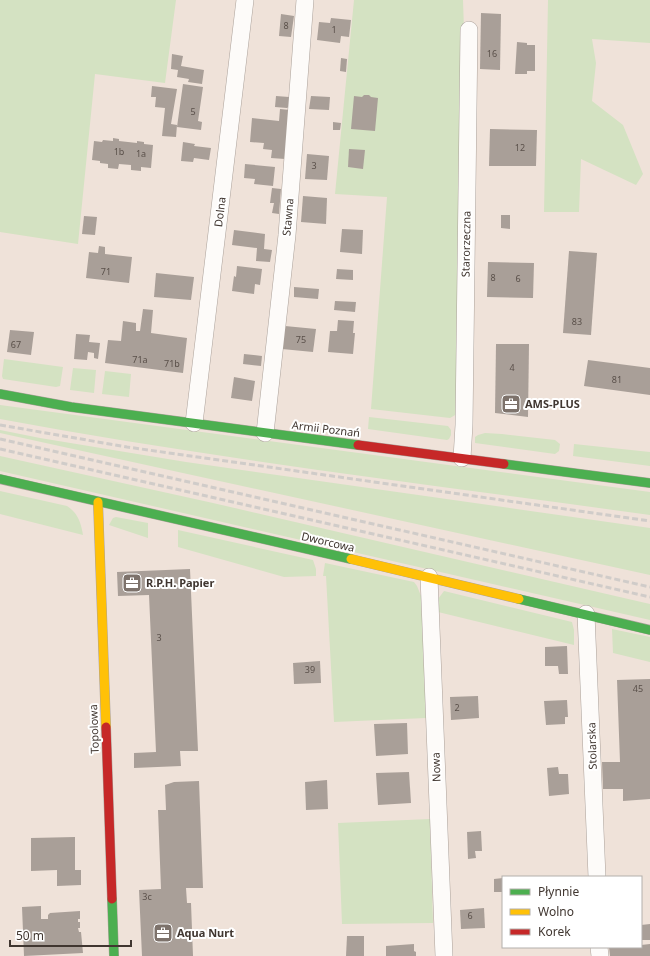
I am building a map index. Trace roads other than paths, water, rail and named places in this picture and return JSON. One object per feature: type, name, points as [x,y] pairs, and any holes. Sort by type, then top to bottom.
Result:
[{"type":"street","name":"Dolna","points":[[194,423],[245,0]]},
{"type":"street","name":"Stawna","points":[[265,433],[287,235],[305,0]]},
{"type":"street","name":"Starorzeczna","points":[[462,458],[464,425],[468,30]]},
{"type":"street","name":"Armii Poznań","points":[[0,394],[71,407],[650,483]]},
{"type":"street","name":"Dworcowa","points":[[0,479],[429,577],[650,630]]},
{"type":"street","name":"Topolowa","points":[[98,502],[114,956]]},
{"type":"street","name":"Nowa","points":[[429,577],[444,956]]},
{"type":"street","name":"Stolarska","points":[[586,614],[597,876]]},
{"type":"railway","points":[[0,425],[127,447],[650,521]]},
{"type":"railway","points":[[0,439],[650,587]]},
{"type":"railway","points":[[0,449],[650,597]]},
{"type":"place","name":"AMS-PLUS","points":[[511,404]]},
{"type":"place","name":"R.P.H. Papier","points":[[132,583]]},
{"type":"place","name":"Aqua Nurt","points":[[163,933]]}]
